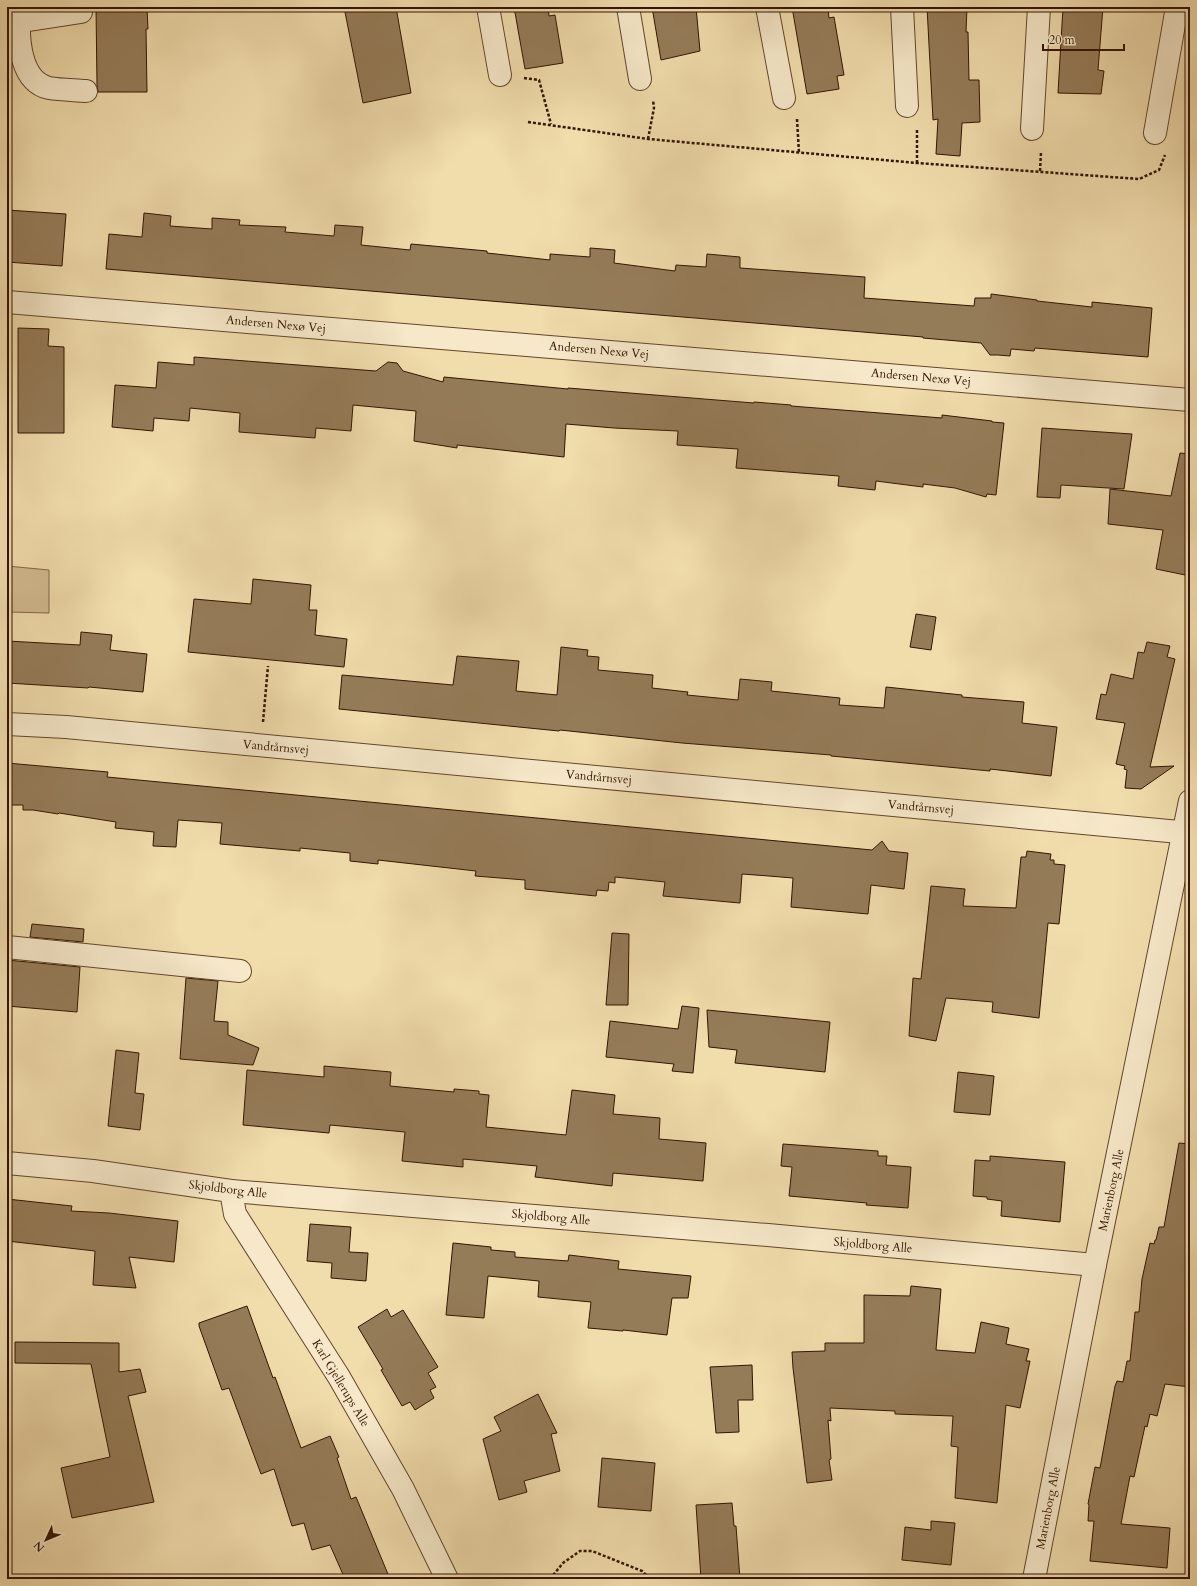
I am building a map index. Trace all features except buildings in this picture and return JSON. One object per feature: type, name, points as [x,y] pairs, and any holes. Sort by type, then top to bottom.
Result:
[{"type":"street","points":[[488,7],[500,75]]},
{"type":"street","points":[[628,7],[640,79]]},
{"type":"street","points":[[767,7],[784,98]]},
{"type":"street","points":[[902,7],[907,106]]},
{"type":"street","points":[[1032,129],[1038,7]]},
{"type":"street","points":[[1155,133],[1177,7]]},
{"type":"street","points":[[81,12],[29,20],[19,19],[18,40],[26,67],[31,76],[41,84],[48,88],[86,91]]},
{"type":"street","name":"Andersen Nexø Vej","points":[[7,302],[1190,400]]},
{"type":"street","name":"Vandtårnsvej","points":[[7,724],[66,727],[1187,832]]},
{"type":"street","name":"Marienborg Alle","points":[[1034,1579],[1095,1265],[1187,832],[1190,802]]},
{"type":"street","points":[[7,947],[240,971]]},
{"type":"street","name":"Skjoldborg Alle","points":[[7,1163],[93,1171],[231,1191],[768,1235],[1095,1265]]},
{"type":"street","name":"Karl Gjellerups Alle","points":[[231,1191],[234,1214],[339,1377],[403,1489],[447,1579]]},
{"type":"path","points":[[500,75],[539,80],[551,124]]},
{"type":"path","points":[[640,79],[651,88],[654,108],[648,139]]},
{"type":"path","points":[[907,106],[917,110],[917,163]]},
{"type":"path","points":[[528,122],[551,124],[648,139],[917,163],[1139,179],[1159,170],[1170,143],[1155,133]]},
{"type":"path","points":[[261,745],[268,666]]},
{"type":"path","points":[[550,1579],[563,1563],[580,1551],[592,1551],[642,1571],[650,1579]]},
{"type":"shaded area","points":[[7,566],[49,570],[49,613],[8,612]]}]
